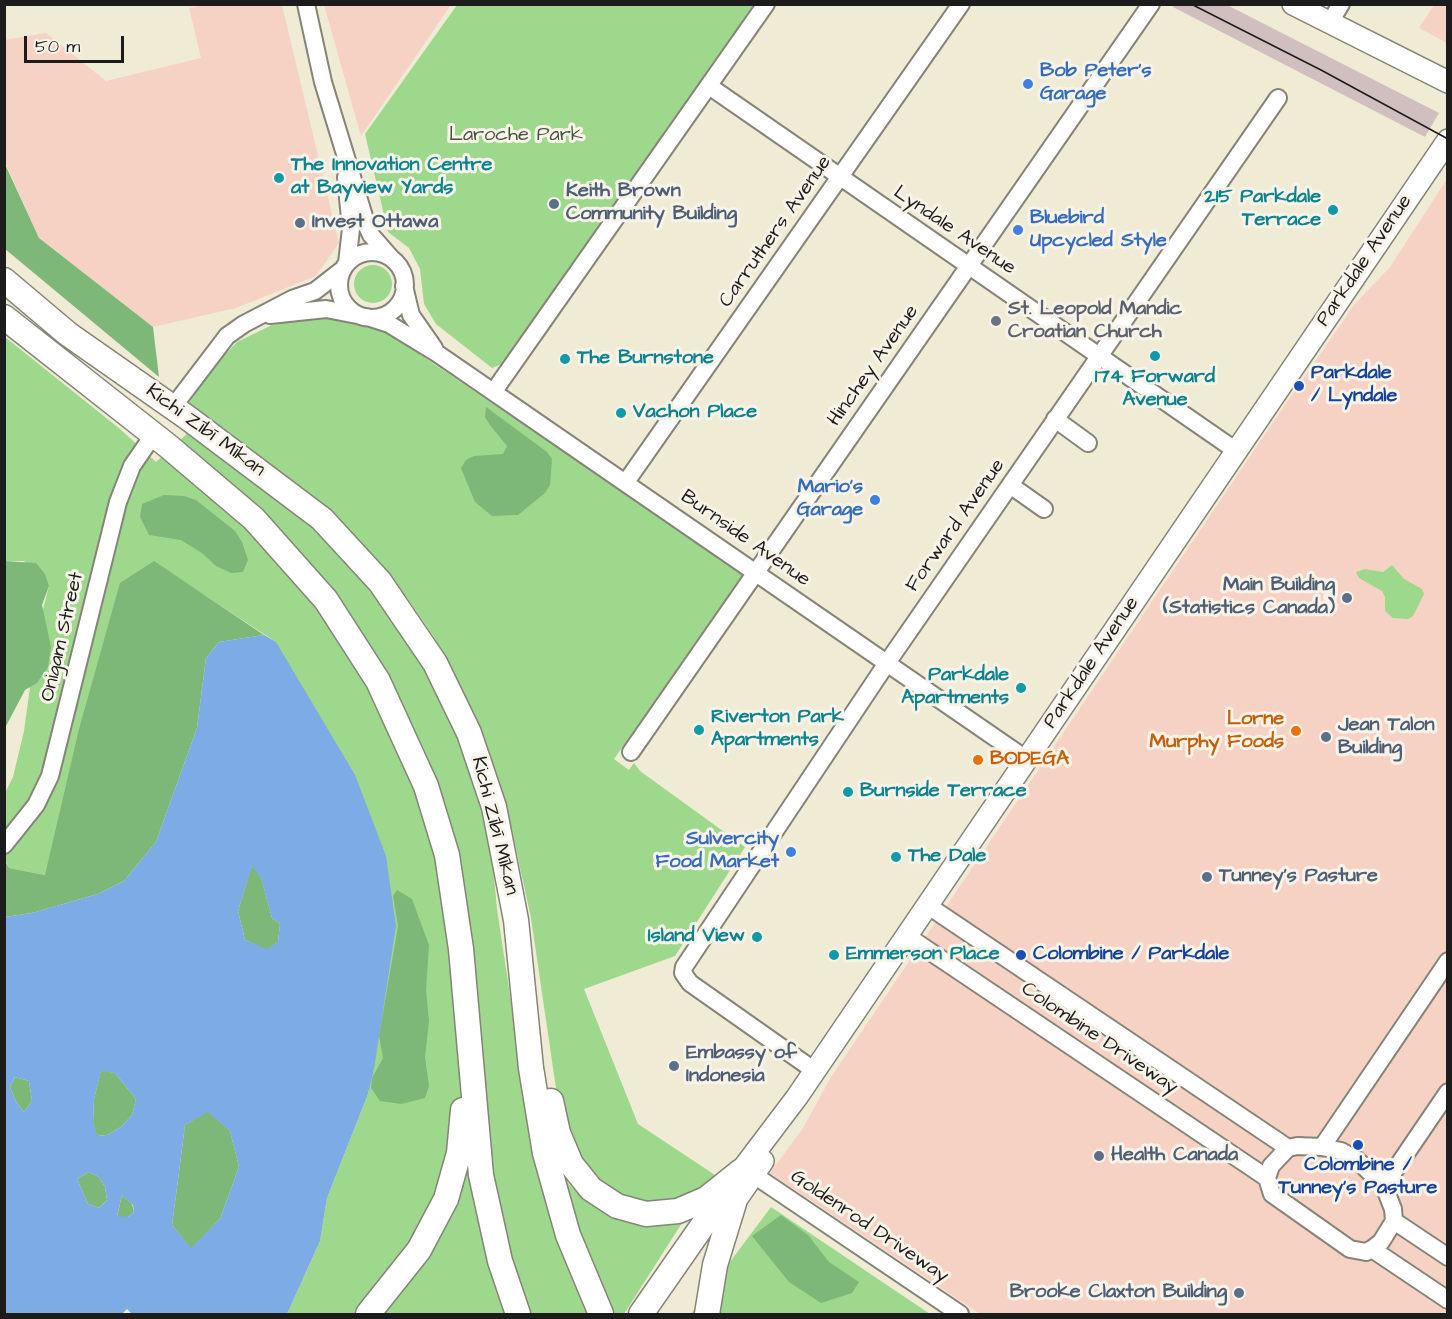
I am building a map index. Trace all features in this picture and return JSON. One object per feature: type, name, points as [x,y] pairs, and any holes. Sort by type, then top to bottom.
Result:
[{"type":"highway","name":"Kichi Zībī Mīkan","points":[[4,280],[68,334],[173,407],[322,519],[380,582],[410,622],[449,689],[483,769],[499,829],[516,920],[531,1068],[545,1153],[568,1235],[601,1314]]},
{"type":"highway","name":"Kichi Zībī Mīkan","points":[[4,317],[154,434],[233,500],[285,551],[326,600],[363,655],[397,718],[426,786],[447,855],[461,949],[482,1175],[500,1261],[518,1314]]},
{"type":"highway","points":[[154,434],[173,407]]},
{"type":"highway","points":[[516,920],[554,1120],[571,1164],[583,1181],[616,1206],[635,1212],[668,1213],[688,1208],[706,1199],[748,1173]]},
{"type":"highway","points":[[368,1314],[425,1239],[446,1199],[453,1176],[463,1116],[461,949]]},
{"type":"highway","points":[[641,1314],[748,1173]]},
{"type":"highway","points":[[658,1314],[734,1203]]},
{"type":"highway","points":[[707,1314],[715,1265],[734,1203]]},
{"type":"main road","points":[[1293,4],[1448,82]]},
{"type":"main road","name":"Parkdale Avenue","points":[[734,1203],[748,1173],[814,1071],[1442,147]]},
{"type":"street","points":[[306,4],[323,82],[343,153],[371,235],[402,272],[403,295],[394,309],[387,314],[364,316],[349,309],[340,295],[339,280],[351,229],[343,153]]},
{"type":"street","points":[[494,392],[766,4]]},
{"type":"street","name":"Carruthers Avenue","points":[[626,482],[961,4]]},
{"type":"street","name":"Hinchey Avenue","points":[[631,752],[1151,4]]},
{"type":"street","points":[[1329,24],[1341,4]]},
{"type":"street","name":"Lyndale Avenue","points":[[709,86],[1235,450]]},
{"type":"street","name":"Forward Avenue","points":[[814,1071],[690,983],[683,973],[687,962],[887,663],[1278,98]]},
{"type":"street","points":[[173,407],[220,343],[244,324],[292,299],[315,291],[357,255],[373,252],[392,259]]},
{"type":"street","name":"Burnside Avenue","points":[[404,286],[411,315],[438,354]]},
{"type":"street","name":"Burnside Avenue","points":[[263,315],[326,309],[364,316],[396,328],[626,482],[1026,759]]},
{"type":"street","points":[[1055,419],[1088,443]]},
{"type":"street","name":"Onigam Street","points":[[4,845],[36,805],[50,776],[122,489],[139,455],[154,434]]},
{"type":"street","points":[[1010,485],[1044,509]]},
{"type":"street","name":"Colombine Driveway","points":[[927,905],[1288,1148]]},
{"type":"street","name":"Colombine Driveway","points":[[907,936],[1267,1178]]},
{"type":"street","points":[[1322,1147],[1448,962]]},
{"type":"street","points":[[1384,1186],[1448,1092]]},
{"type":"street","points":[[1394,1221],[1381,1242],[1372,1249],[1365,1252],[1350,1249],[1272,1194],[1267,1178],[1271,1166],[1288,1148],[1322,1147],[1341,1151],[1357,1160],[1384,1186],[1394,1221],[1448,1257]]},
{"type":"street","name":"Goldenrod Driveway","points":[[748,1173],[960,1314]]},
{"type":"street","points":[[1372,1249],[1448,1300]]},
{"type":"shaded area","points":[[211,4],[282,5],[339,243],[316,276],[236,308],[153,327],[39,238],[5,162],[4,40],[46,33],[106,81],[201,58],[189,8]]},
{"type":"shaded area","points":[[324,5],[451,5],[361,136]]},
{"type":"shaded area","points":[[1174,5],[1227,5],[1439,113],[1425,137],[1173,7]]},
{"type":"shaded area","points":[[1434,5],[1447,5],[1447,43],[1419,28]]},
{"type":"shaded area","name":"Tunney's Pasture","points":[[1447,179],[1447,1314],[980,1314],[770,1173],[803,1128],[831,1077],[1261,440],[1354,305],[1390,267]]},
{"type":"green space","name":"Laroche Park","points":[[457,5],[753,5],[651,161],[505,363],[492,368],[436,324],[424,304],[420,269],[409,248],[388,232],[365,134]]},
{"type":"green space","points":[[4,162],[39,238],[153,327],[159,377],[5,249]]},
{"type":"green space","points":[[373,265],[386,271],[392,284],[386,297],[373,303],[360,297],[354,284],[360,271]]},
{"type":"green space","points":[[321,315],[382,331],[409,347],[743,574],[614,759],[629,770],[634,763],[640,771],[745,847],[675,956],[584,989],[638,1124],[718,1177],[701,1194],[664,1206],[615,1196],[590,1177],[572,1148],[557,1095],[531,918],[514,840],[479,726],[455,677],[434,637],[406,596],[360,542],[312,498],[188,405],[210,370],[237,342],[272,325]]},
{"type":"green space","points":[[5,337],[120,429],[156,462],[190,431],[326,537],[403,631],[459,733],[490,834],[497,909],[531,1135],[572,1188],[619,1221],[682,1223],[624,1314],[287,1314],[320,1241],[327,1198],[368,1094],[378,1039],[276,642],[154,562],[45,875],[9,868],[5,859],[4,795],[13,777],[24,731],[38,629],[49,586],[24,561],[5,561]]},
{"type":"green space","points":[[486,407],[547,452],[552,459],[550,485],[545,493],[518,515],[492,516],[475,502],[461,468],[466,460],[474,456],[503,454],[507,446],[485,417]]},
{"type":"green space","points":[[164,495],[184,496],[196,500],[235,531],[242,542],[248,560],[243,572],[231,573],[216,566],[202,553],[181,540],[149,535],[140,517],[142,504]]},
{"type":"green space","points":[[5,561],[36,563],[45,574],[49,586],[42,605],[51,647],[48,667],[37,683],[25,690],[5,728]]},
{"type":"green space","points":[[154,561],[264,635],[219,642],[206,658],[197,728],[156,842],[124,881],[98,894],[32,913],[5,917],[4,859],[9,868],[45,875],[79,729],[120,583]]},
{"type":"green space","points":[[1392,565],[1404,579],[1422,589],[1424,594],[1413,616],[1408,619],[1393,618],[1385,611],[1385,597],[1382,591],[1359,578],[1356,572],[1365,569],[1383,572]]},
{"type":"green space","points":[[252,865],[261,877],[272,918],[280,924],[278,942],[267,950],[245,940],[238,911]]},
{"type":"green space","points":[[397,890],[412,899],[429,945],[426,990],[429,1021],[425,1057],[429,1086],[425,1098],[401,1104],[380,1101],[371,1088],[372,1078],[383,1058],[379,1036],[398,926],[393,896]]},
{"type":"green space","points":[[101,1070],[115,1073],[136,1099],[132,1115],[121,1127],[107,1135],[97,1136],[93,1123],[94,1099]]},
{"type":"green space","points":[[15,1077],[29,1081],[32,1101],[24,1112],[16,1102],[10,1087]]},
{"type":"green space","points":[[208,1111],[230,1131],[239,1167],[220,1219],[191,1249],[172,1225],[185,1125]]},
{"type":"green space","points":[[89,1172],[99,1177],[105,1187],[107,1200],[99,1208],[88,1204],[77,1179]]},
{"type":"green space","points":[[122,1195],[132,1204],[134,1212],[128,1217],[117,1217]]},
{"type":"green space","points":[[771,1207],[930,1314],[691,1314]]},
{"type":"green space","points":[[781,1215],[808,1235],[829,1262],[859,1282],[852,1293],[821,1303],[789,1282],[752,1236]]},
{"type":"water","points":[[264,635],[276,642],[355,775],[386,856],[396,926],[374,1069],[368,1094],[327,1198],[320,1241],[287,1314],[132,1314],[127,1309],[122,1314],[5,1314],[5,917],[32,913],[98,894],[124,881],[156,842],[197,728],[206,658],[219,642]],"holes":[[[252,866],[261,878],[272,918],[280,924],[278,942],[267,949],[245,940],[238,911]],[[101,1071],[115,1073],[136,1099],[132,1115],[121,1127],[107,1135],[98,1136],[93,1123],[94,1099]],[[15,1077],[29,1081],[32,1101],[24,1112],[16,1102],[10,1087]],[[208,1112],[230,1131],[239,1167],[220,1219],[191,1248],[172,1225],[185,1125]],[[89,1172],[99,1177],[105,1187],[107,1200],[99,1208],[88,1204],[77,1179]],[[122,1195],[133,1205],[134,1212],[128,1217],[117,1216]]]},
{"type":"tram line","points":[[1191,4],[1321,70],[1448,139]]},
{"type":"place","name":"Bob Peter's Garage","points":[[1028,84]]},
{"type":"place","name":"The Innovation Centre at Bayview Yards","points":[[279,178]]},
{"type":"place","name":"Keith Brown Community Building","points":[[554,204]]},
{"type":"place","name":"215 Parkdale Terrace","points":[[1333,210]]},
{"type":"place","name":"Invest Ottawa","points":[[300,223]]},
{"type":"place","name":"Bluebird Upcycled Style","points":[[1018,230]]},
{"type":"place","name":"St. Leopold Mandic Croatian Church","points":[[996,321]]},
{"type":"place","name":"174 Forward Avenue","points":[[1155,356]]},
{"type":"place","name":"The Burnstone","points":[[565,359]]},
{"type":"place","name":"Parkdale / Lyndale","points":[[1299,386]]},
{"type":"place","name":"Vachon Place","points":[[621,413]]},
{"type":"place","name":"Mario's Garage","points":[[875,500]]},
{"type":"place","name":"Main Building (Statistics Canada)","points":[[1347,598]]},
{"type":"place","name":"Parkdale Apartments","points":[[1021,688]]},
{"type":"place","name":"Riverton Park Apartments","points":[[699,730]]},
{"type":"place","name":"Lorne Murphy Foods","points":[[1296,731]]},
{"type":"place","name":"Jean Talon Building","points":[[1326,737]]},
{"type":"place","name":"BODEGA","points":[[978,760]]},
{"type":"place","name":"Burnside Terrace","points":[[848,792]]},
{"type":"place","name":"Sulvercity Food Market","points":[[791,852]]},
{"type":"place","name":"The Dale","points":[[896,857]]},
{"type":"place","name":"Tunney's Pasture","points":[[1207,877]]},
{"type":"place","name":"Island View","points":[[757,937]]},
{"type":"place","name":"Emmerson Place","points":[[834,955]]},
{"type":"place","name":"Colombine / Parkdale","points":[[1021,955]]},
{"type":"place","name":"Embassy of Indonesia","points":[[674,1066]]},
{"type":"place","name":"Colombine / Tunney's Pasture","points":[[1358,1145]]},
{"type":"place","name":"Health Canada","points":[[1099,1156]]},
{"type":"place","name":"Brooke Claxton Building","points":[[1239,1293]]}]
